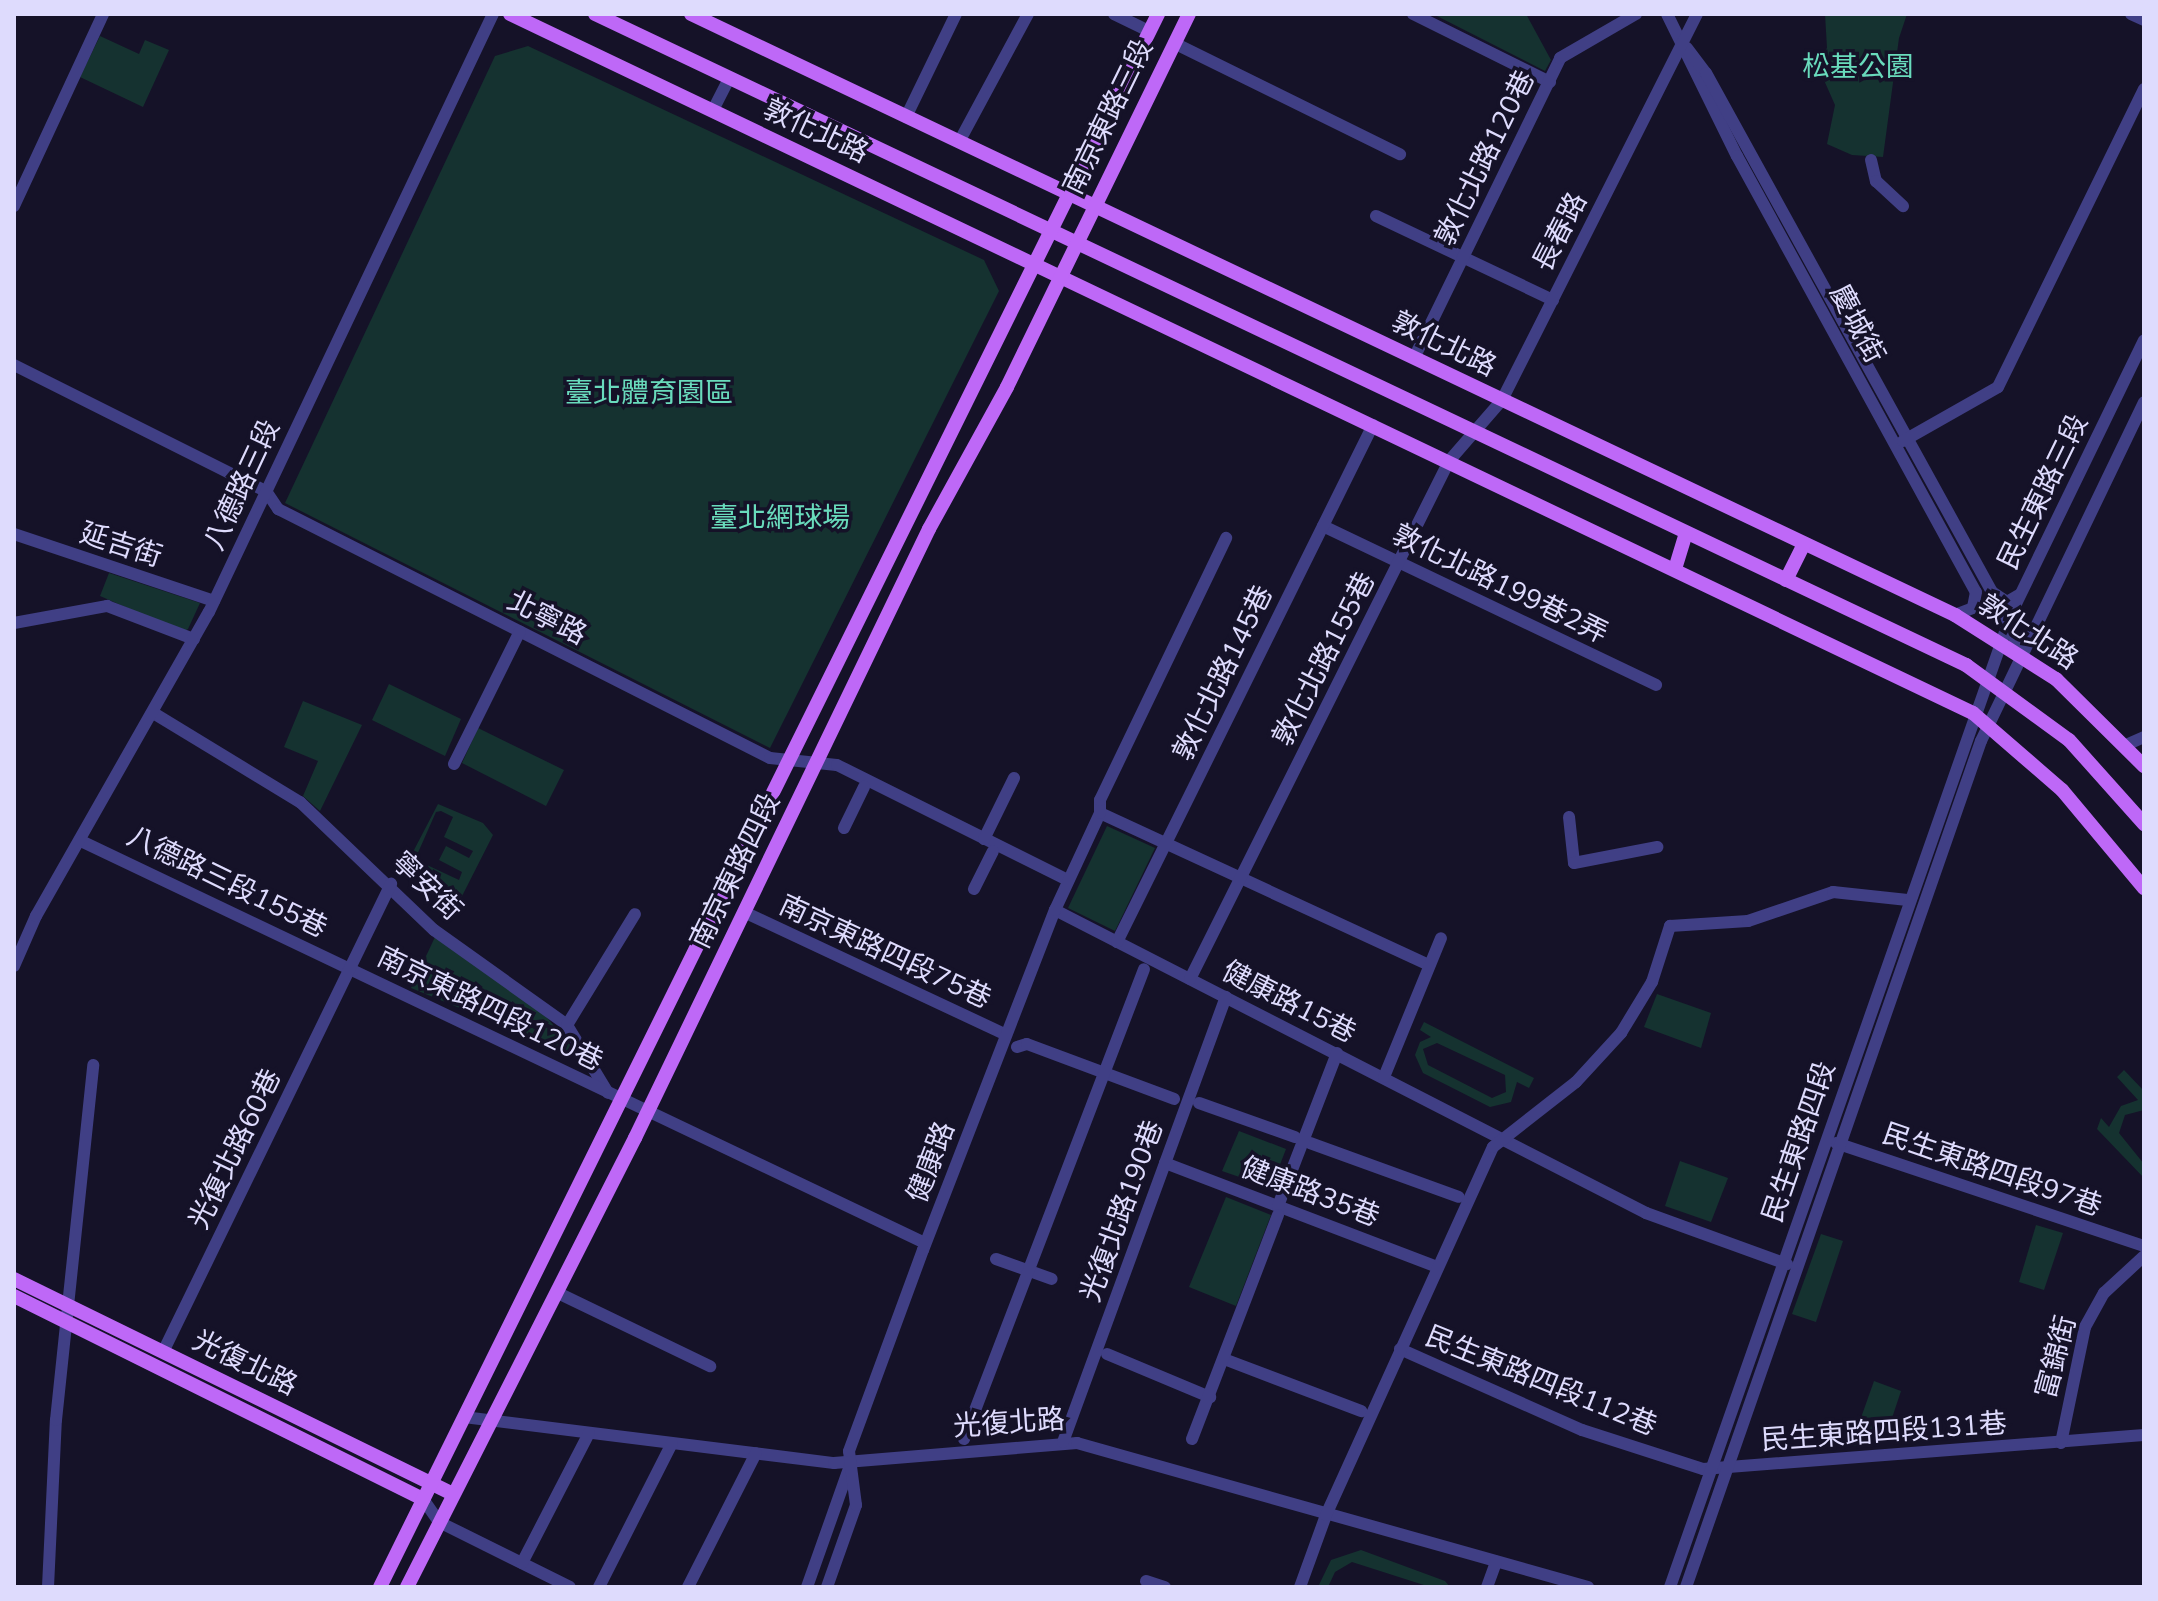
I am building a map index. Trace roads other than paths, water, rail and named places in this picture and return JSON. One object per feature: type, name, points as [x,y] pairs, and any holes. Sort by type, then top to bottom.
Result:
[{"type":"main road","name":"敦化北路","points":[[510,14],[1973,713],[2062,790],[2144,888]]},
{"type":"main road","name":"敦化北路","points":[[595,14],[1987,678],[2069,740],[2144,824]]},
{"type":"main road","name":"敦化北路","points":[[691,14],[1955,615],[2001,640],[2081,699],[2144,766]]},
{"type":"main road","name":"南京東路三段","points":[[1052,232],[1158,14]]},
{"type":"main road","name":"南京東路三段","points":[[1075,242],[1189,14]]},
{"type":"main road","name":"南京東路四段","points":[[380,1587],[622,1100],[663,1010],[791,762],[1052,232]]},
{"type":"main road","name":"南京東路四段","points":[[407,1587],[558,1293],[817,761],[1075,242]]},
{"type":"main road","points":[[1675,569],[1686,533]]},
{"type":"main road","points":[[1786,580],[1804,544]]},
{"type":"main road","name":"光復北路","points":[[14,1279],[453,1494]]},
{"type":"main road","name":"光復北路","points":[[14,1296],[423,1499]]},
{"type":"street","points":[[14,206],[103,14]]},
{"type":"street","name":"八德路三段","points":[[14,966],[36,916],[155,714],[214,601],[493,14]]},
{"type":"street","points":[[906,117],[956,14]]},
{"type":"street","points":[[959,142],[1028,14]]},
{"type":"street","points":[[1114,14],[1149,31]]},
{"type":"street","points":[[1413,14],[1550,82]]},
{"type":"street","name":"敦化北路120巷","points":[[1414,358],[1560,58],[1636,14]]},
{"type":"street","name":"慶城街","points":[[1667,14],[1682,43],[1706,73],[1901,442],[1976,592],[1973,608],[1955,615]]},
{"type":"street","name":"長春路","points":[[1449,461],[1502,400],[1697,14]]},
{"type":"street","points":[[2131,14],[2144,20]]},
{"type":"street","points":[[1174,43],[1400,154]]},
{"type":"street","points":[[713,110],[729,78]]},
{"type":"street","points":[[1901,442],[1998,387],[2144,89]]},
{"type":"street","points":[[1871,160],[1876,181],[1903,206]]},
{"type":"street","points":[[1376,216],[1553,300]]},
{"type":"street","name":"民生東路三段","points":[[1973,713],[2022,590],[2144,340]]},
{"type":"street","name":"北寧路","points":[[14,365],[266,491],[278,509],[760,754],[791,762],[817,761]]},
{"type":"street","name":"民生東路三段","points":[[1989,724],[2144,402]]},
{"type":"street","name":"敦化北路145巷","points":[[1117,942],[1373,425]]},
{"type":"street","name":"慶城街","points":[[1901,442],[1997,599],[2022,655]]},
{"type":"street","name":"敦化北路155巷","points":[[1190,979],[1449,461]]},
{"type":"street","name":"敦化北路199巷2弄","points":[[1323,526],[1656,685]]},
{"type":"street","name":"延吉街","points":[[14,534],[214,601]]},
{"type":"street","name":"健康路","points":[[827,1587],[856,1505],[849,1451],[925,1243],[1055,910],[1100,813],[1100,800],[1226,538]]},
{"type":"street","points":[[1997,599],[2012,601],[2022,590]]},
{"type":"street","points":[[14,623],[107,606],[194,639]]},
{"type":"street","points":[[454,764],[520,631]]},
{"type":"street","name":"民生東路四段","points":[[1670,1587],[1973,713]]},
{"type":"street","name":"寧安街","points":[[155,714],[300,802],[391,884],[434,930],[567,1025],[608,1093]]},
{"type":"street","name":"民生東路四段","points":[[1686,1587],[1989,724]]},
{"type":"street","points":[[2126,745],[2144,737]]},
{"type":"street","points":[[817,761],[837,765],[1068,880]]},
{"type":"street","points":[[984,839],[1014,778]]},
{"type":"street","points":[[844,828],[864,787]]},
{"type":"street","points":[[1100,813],[1429,965]]},
{"type":"street","points":[[1569,817],[1574,863],[1657,847]]},
{"type":"street","name":"八德路三段155巷","points":[[81,841],[351,968]]},
{"type":"street","points":[[974,889],[993,851]]},
{"type":"street","name":"光復北路60巷","points":[[163,1352],[391,884]]},
{"type":"street","points":[[1300,1587],[1326,1515],[1400,1349],[1502,1136],[1556,1100],[1621,1033],[1652,982],[1670,926],[1748,921],[1833,892],[1908,900]]},
{"type":"street","name":"健康路15巷","points":[[1055,910],[1502,1136],[1646,1213],[1797,1268]]},
{"type":"street","name":"南京東路四段75巷","points":[[744,912],[1006,1035]]},
{"type":"street","points":[[567,1025],[635,914]]},
{"type":"street","points":[[1384,1077],[1441,938]]},
{"type":"street","name":"南京東路四段120巷","points":[[351,968],[608,1093]]},
{"type":"street","points":[[964,1439],[1144,969]]},
{"type":"street","name":"光復北路190巷","points":[[1063,1442],[1226,997]]},
{"type":"street","points":[[1017,1047],[1027,1044],[1174,1099]]},
{"type":"street","points":[[1192,1439],[1337,1053]]},
{"type":"street","points":[[48,1587],[66,1322],[93,1065]]},
{"type":"street","points":[[608,1093],[925,1243]]},
{"type":"street","points":[[1199,1103],[1295,1137]]},
{"type":"street","name":"民生東路四段97巷","points":[[1826,1139],[2144,1246]]},
{"type":"street","points":[[1310,1143],[1459,1197]]},
{"type":"street","name":"健康路35巷","points":[[1165,1163],[1278,1211],[1437,1267]]},
{"type":"street","name":"富錦街","points":[[2061,1443],[2085,1327],[2104,1293],[2144,1256]]},
{"type":"street","points":[[996,1259],[1052,1279]]},
{"type":"street","points":[[558,1293],[710,1366]]},
{"type":"street","name":"民生東路四段112巷","points":[[1400,1349],[1582,1430],[1711,1468]]},
{"type":"street","points":[[1107,1354],[1210,1397]]},
{"type":"street","points":[[1224,1359],[1361,1411]]},
{"type":"street","name":"光復北路","points":[[464,1417],[851,1463],[1063,1442],[1588,1587]]},
{"type":"street","points":[[522,1563],[589,1433]]},
{"type":"street","name":"民生東路四段131巷","points":[[1711,1468],[2144,1435]]},
{"type":"street","points":[[599,1587],[672,1443]]},
{"type":"street","points":[[688,1587],[756,1453]]},
{"type":"street","name":"健康路","points":[[807,1587],[851,1463]]},
{"type":"street","name":"光復北路","points":[[423,1499],[439,1522]]},
{"type":"street","points":[[439,1522],[570,1587]]},
{"type":"street","points":[[1487,1587],[1496,1562]]},
{"type":"street","points":[[1146,1581],[1165,1587]]},
{"type":"park label","name":"松基公園","points":[[1858,67]]},
{"type":"park label","name":"臺北體育園區","points":[[649,393]]},
{"type":"park label","name":"臺北網球場","points":[[780,518]]}]
